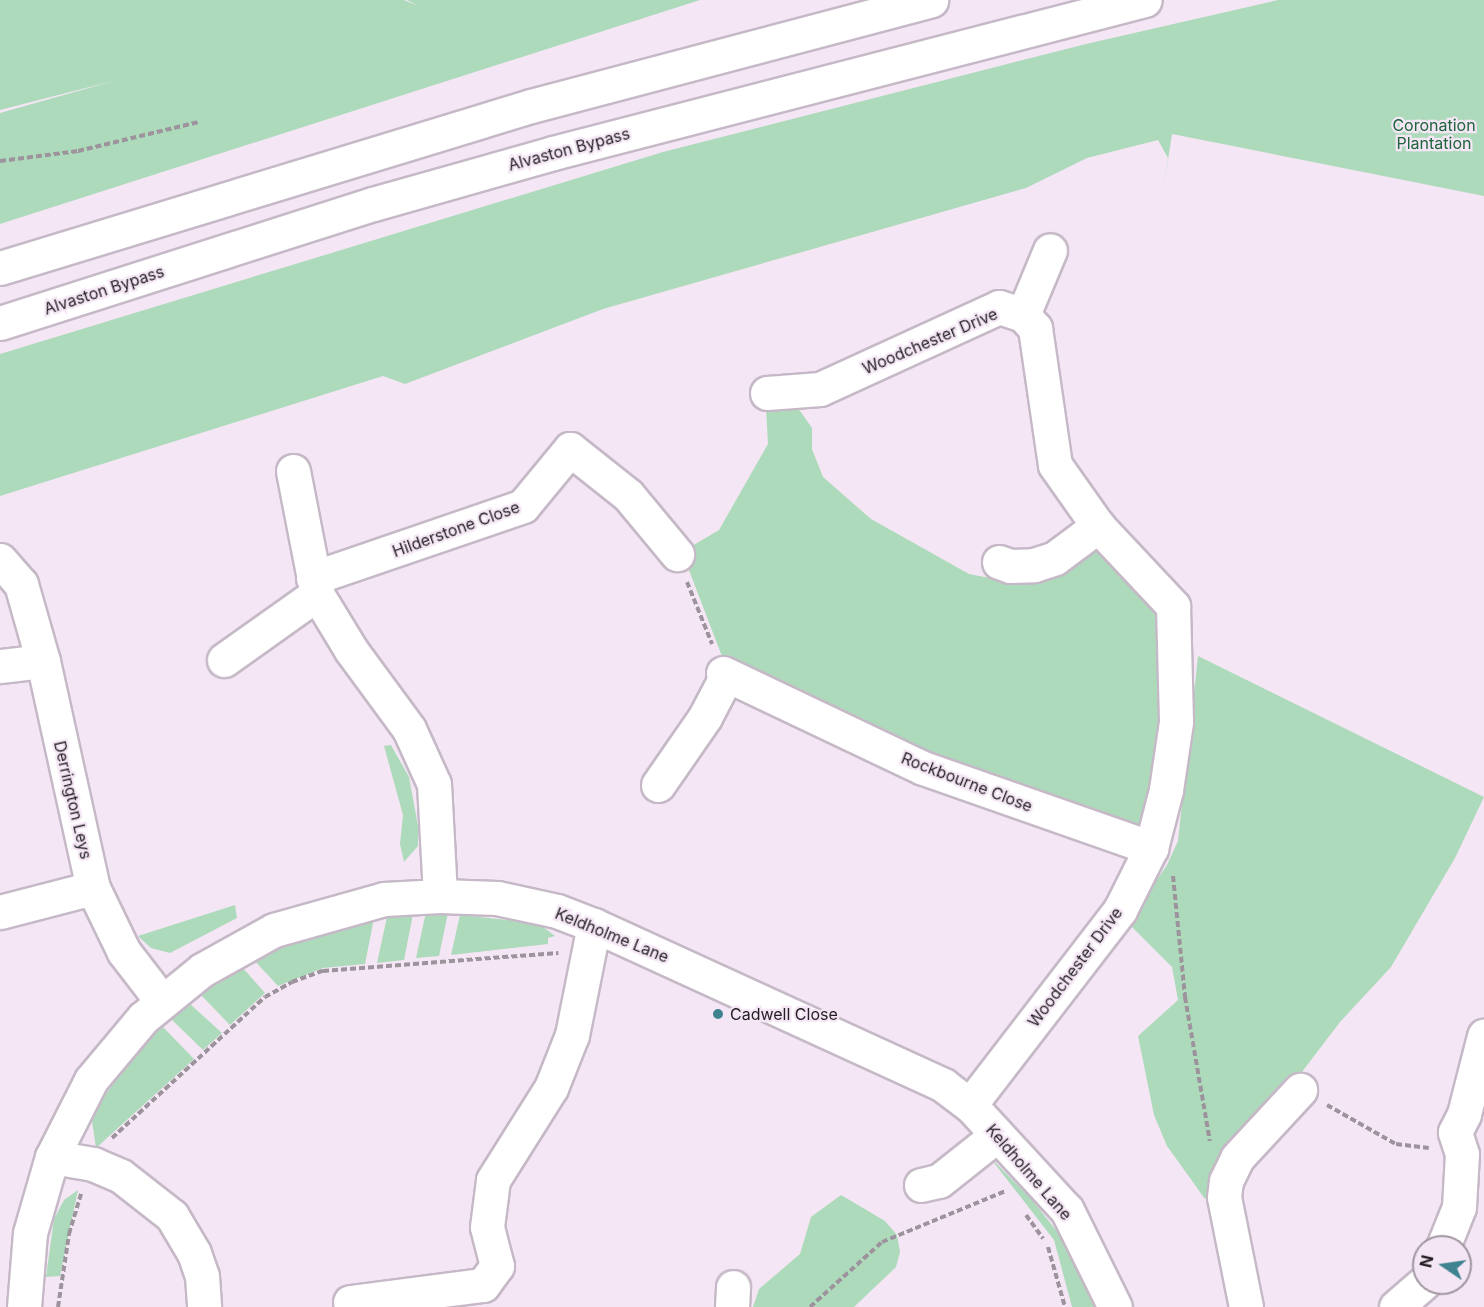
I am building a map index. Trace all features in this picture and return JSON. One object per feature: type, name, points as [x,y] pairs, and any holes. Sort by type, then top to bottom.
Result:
[{"type":"main road","points":[[0,268],[519,109],[931,0]]},
{"type":"main road","name":"Alvaston Bypass","points":[[0,323],[373,204],[553,153],[1145,0]]},
{"type":"main road","points":[[1023,315],[1050,250]]},
{"type":"main road","name":"Woodchester Drive","points":[[767,393],[820,389],[999,307],[1023,315],[1035,328],[1044,408],[1055,465],[1098,526],[1173,606],[1176,722],[1166,790],[1152,843],[1120,910],[970,1105]]},
{"type":"main road","name":"Hilderstone Close","points":[[315,586],[523,506],[570,449],[628,495],[676,554]]},
{"type":"main road","points":[[293,471],[315,586],[351,651],[409,729],[434,784],[440,896]]},
{"type":"main road","points":[[999,562],[1010,566],[1034,565],[1055,558],[1098,526]]},
{"type":"main road","name":"Derrington Leys","points":[[0,560],[21,584],[43,661],[93,888],[124,952],[161,1000]]},
{"type":"main road","points":[[224,660],[315,586]]},
{"type":"main road","points":[[0,666],[43,661]]},
{"type":"main road","points":[[658,784],[705,717],[725,674]]},
{"type":"main road","name":"Rockbourne Close","points":[[725,674],[923,768],[1152,843]]},
{"type":"main road","points":[[0,912],[93,888]]},
{"type":"main road","name":"Keldholme Lane","points":[[24,1307],[30,1233],[52,1157],[91,1080],[161,1000],[201,970],[274,930],[384,899],[440,896],[497,898],[557,911],[591,938],[943,1085],[970,1105],[986,1143],[1025,1189],[1067,1210],[1115,1307]]},
{"type":"main road","points":[[350,1302],[483,1285],[497,1266],[487,1227],[493,1180],[551,1088],[572,1035],[591,938]]},
{"type":"main road","points":[[1448,1235],[1459,1207],[1462,1154],[1455,1132],[1464,1114],[1484,1036]]},
{"type":"main road","points":[[1246,1307],[1224,1197],[1226,1181],[1237,1158],[1300,1090]]},
{"type":"main road","points":[[921,1185],[939,1181],[986,1143]]},
{"type":"main road","points":[[52,1157],[93,1164],[121,1176],[172,1216],[194,1253],[202,1276],[204,1307]]},
{"type":"main road","points":[[1396,1307],[1412,1293]]},
{"type":"path","points":[[0,161],[78,152],[199,122]]},
{"type":"path","points":[[676,554],[725,674]]},
{"type":"path","points":[[1152,843],[1170,849],[1185,997],[1211,1147]]},
{"type":"path","points":[[58,1307],[69,1234],[99,1150],[265,997],[292,982],[323,971],[591,938]]},
{"type":"path","points":[[1300,1090],[1396,1144],[1442,1148],[1459,1143]]},
{"type":"path","points":[[986,1143],[1007,1191]]},
{"type":"path","points":[[1007,1191],[1025,1189]]},
{"type":"path","points":[[810,1307],[882,1242],[1007,1191],[1025,1189]]},
{"type":"path","points":[[1020,1208],[1046,1241],[1065,1307]]},
{"type":"green space","points":[[0,0],[404,0],[418,6],[407,0],[700,0],[0,224],[0,113],[117,80],[0,110]]},
{"type":"green space","name":"Coronation Plantation","points":[[1278,0],[1484,0],[1484,196],[1172,134],[1163,192],[1168,158],[1158,140],[1087,158],[1026,188],[603,309],[405,384],[383,376],[0,496],[0,354],[663,152],[1086,44]]},
{"type":"green space","points":[[780,403],[798,408],[812,428],[812,449],[823,477],[871,519],[969,574],[995,579],[1038,575],[1095,548],[1142,595],[1162,626],[1165,703],[1148,818],[1137,830],[1122,831],[728,672],[682,552],[719,530],[768,444],[766,408]]},
{"type":"green space","points":[[1198,656],[1484,797],[1455,858],[1391,967],[1340,1022],[1205,1199],[1167,1146],[1154,1115],[1138,1036],[1178,1000],[1172,967],[1128,923],[1167,865],[1178,841]]},
{"type":"green space","points":[[391,745],[409,777],[418,826],[418,846],[404,862],[400,844],[403,815],[384,746]]},
{"type":"green space","points":[[235,905],[237,918],[170,953],[151,948],[138,936]]},
{"type":"green space","points":[[426,912],[448,913],[439,956],[416,958]]},
{"type":"green space","points":[[413,914],[404,960],[377,963],[387,917]]},
{"type":"green space","points":[[460,915],[538,923],[555,936],[548,938],[548,944],[451,955]]},
{"type":"green space","points":[[374,918],[365,964],[323,968],[278,986],[254,960],[272,950]]},
{"type":"green space","points":[[242,967],[265,993],[230,1025],[200,994]]},
{"type":"green space","points":[[189,1003],[222,1033],[203,1050],[170,1018]]},
{"type":"green space","points":[[162,1026],[194,1059],[96,1148],[92,1121],[104,1097],[137,1050]]},
{"type":"green space","points":[[988,1155],[1033,1201],[1067,1244],[1101,1307],[1072,1307],[1054,1240]]},
{"type":"green space","points":[[78,1190],[60,1276],[46,1277],[54,1219],[64,1200]]},
{"type":"green space","points":[[841,1195],[885,1221],[897,1235],[900,1252],[896,1267],[854,1307],[753,1307],[759,1289],[800,1254],[811,1217]]},
{"type":"place","name":"Cadwell Close","points":[[718,1014]]}]
